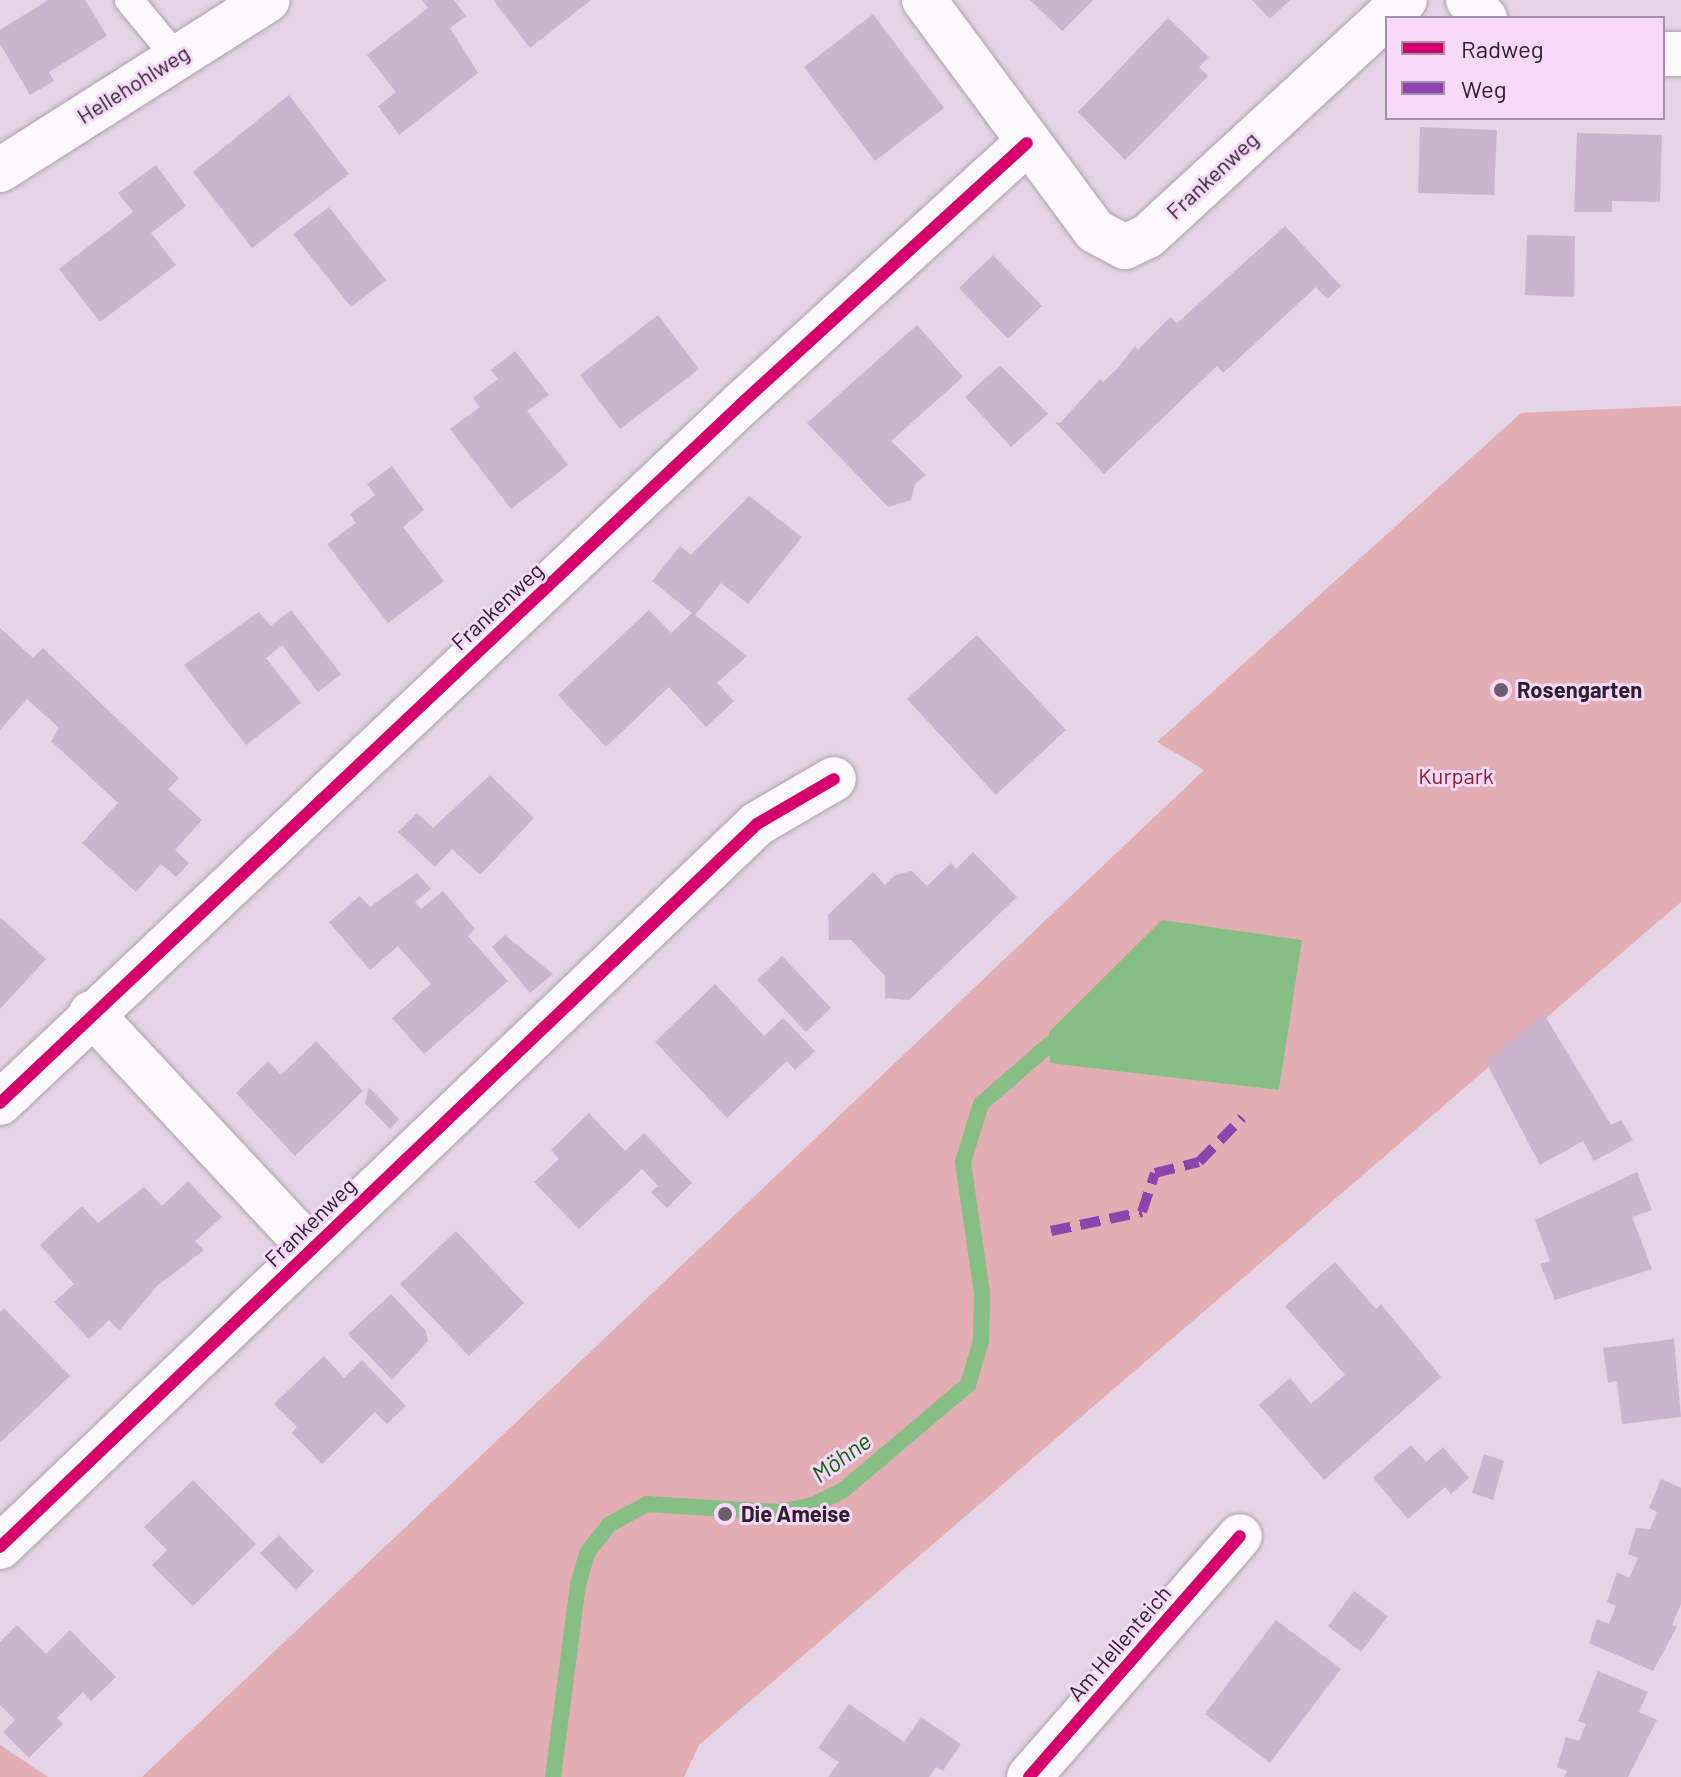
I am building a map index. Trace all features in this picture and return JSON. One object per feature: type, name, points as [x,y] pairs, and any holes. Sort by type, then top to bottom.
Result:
[{"type":"street","name":"Hellehohlweg","points":[[0,170],[268,0]]},
{"type":"street","name":"Frankenweg","points":[[924,0],[1027,143],[1103,240],[1125,247],[1136,244],[1385,18]]},
{"type":"street","name":"Frankenweg","points":[[1387,16],[1405,0]]},
{"type":"street","points":[[1468,0],[1483,16]]},
{"type":"street","name":"Frankenweg","points":[[0,1103],[91,1013],[1027,143]]},
{"type":"street","name":"Frankenweg","points":[[0,1547],[757,824],[834,779]]},
{"type":"street","name":"Frankenweg","points":[[91,1013],[311,1249]]},
{"type":"street","name":"Am Hellenteich","points":[[1029,1777],[1240,1536]]},
{"type":"lane","points":[[129,0],[176,57]]},
{"type":"green space","name":"Kurpark","points":[[1681,406],[1681,902],[699,1745],[684,1777],[142,1777],[1204,770],[1157,742],[1521,413]],"holes":[[[1301,939],[1279,1090],[1050,1062],[1049,1032]]]},
{"type":"green space","points":[[0,1745],[48,1777],[0,1777]]},
{"type":"shaded area","points":[[1162,920],[1302,940],[1279,1090],[1050,1063],[1049,1032]]},
{"type":"building","points":[[48,0],[85,0],[107,36],[49,72],[54,81],[30,95],[0,44],[0,30]]},
{"type":"building","points":[[422,0],[454,0],[466,16],[450,28],[478,73],[399,135],[378,106],[396,92],[367,55],[428,8]]},
{"type":"building","points":[[493,0],[591,0],[530,48]]},
{"type":"building","points":[[1030,0],[1093,0],[1062,31]]},
{"type":"building","points":[[1252,0],[1290,0],[1270,19]]},
{"type":"building","points":[[873,14],[944,108],[875,161],[804,67]]},
{"type":"building","points":[[1168,18],[1209,57],[1199,67],[1208,76],[1125,160],[1078,112]]},
{"type":"building","points":[[289,95],[349,174],[252,248],[193,172]]},
{"type":"building","points":[[1420,127],[1497,130],[1494,195],[1418,193]]},
{"type":"building","points":[[1577,133],[1662,135],[1660,202],[1612,201],[1612,212],[1574,212]]},
{"type":"building","points":[[156,165],[186,206],[151,233],[176,265],[100,322],[59,269],[133,212],[118,193]]},
{"type":"building","points":[[329,207],[386,280],[351,307],[293,234]]},
{"type":"building","points":[[1285,226],[1341,286],[1327,299],[1316,287],[1223,373],[1217,366],[1104,474],[1055,422],[1060,423],[1100,379],[1103,382],[1117,369],[1135,346],[1138,350],[1170,317],[1177,323]]},
{"type":"building","points":[[1527,235],[1575,236],[1574,297],[1525,295]]},
{"type":"building","points":[[993,255],[1042,306],[1008,339],[959,288]]},
{"type":"building","points":[[658,315],[699,369],[620,429],[580,375]]},
{"type":"building","points":[[917,325],[963,377],[891,441],[926,475],[915,484],[911,500],[888,507],[807,423]]},
{"type":"building","points":[[515,351],[549,395],[527,411],[568,465],[511,509],[450,429],[480,407],[473,398],[498,379],[491,370]]},
{"type":"building","points":[[1000,365],[1048,414],[1011,447],[965,397]]},
{"type":"building","points":[[392,466],[424,510],[403,527],[444,581],[388,623],[327,544],[356,523],[350,514],[375,495],[367,484]]},
{"type":"building","points":[[749,496],[802,537],[748,604],[721,583],[695,615],[747,656],[717,683],[734,701],[706,727],[669,687],[606,747],[558,695],[649,610],[671,633],[692,613],[652,581],[680,546],[691,555]]},
{"type":"building","points":[[291,610],[341,674],[318,692],[282,645],[266,658],[301,703],[246,745],[184,665],[259,612],[271,626]]},
{"type":"building","points":[[0,628],[33,658],[43,648],[179,778],[168,789],[202,820],[175,850],[189,863],[176,877],[161,864],[136,892],[82,843],[118,803],[51,741],[59,728],[27,699],[0,730]]},
{"type":"building","points":[[977,635],[1066,730],[996,795],[907,699]]},
{"type":"building","points":[[490,775],[534,818],[480,875],[452,849],[435,867],[398,832],[417,813],[433,828]]},
{"type":"building","points":[[973,852],[1017,897],[909,1000],[885,998],[885,976],[851,940],[829,940],[828,915],[873,872],[885,885],[895,875],[912,871],[927,886],[951,863],[956,869]]},
{"type":"building","points":[[417,873],[431,889],[415,902],[421,909],[443,891],[475,929],[468,936],[508,981],[424,1054],[392,1018],[431,984],[398,946],[370,970],[329,922],[360,896],[370,907]]},
{"type":"building","points":[[0,917],[46,959],[0,1009]]},
{"type":"building","points":[[505,935],[553,974],[530,993],[492,947]]},
{"type":"building","points":[[782,956],[831,1008],[806,1032],[757,980]]},
{"type":"building","points":[[715,984],[764,1036],[783,1018],[815,1051],[795,1070],[787,1061],[727,1118],[655,1042]]},
{"type":"building","points":[[1544,1014],[1611,1125],[1621,1120],[1633,1140],[1594,1161],[1583,1141],[1540,1165],[1486,1062]]},
{"type":"building","points":[[316,1041],[363,1091],[295,1156],[236,1093],[268,1061],[281,1075]]},
{"type":"building","points":[[369,1087],[399,1119],[390,1129],[365,1103]]},
{"type":"building","points":[[589,1113],[625,1151],[644,1133],[692,1183],[667,1208],[651,1192],[658,1186],[642,1169],[579,1229],[534,1182],[559,1159],[551,1150]]},
{"type":"building","points":[[1637,1172],[1652,1210],[1632,1217],[1652,1269],[1555,1300],[1540,1264],[1550,1261],[1535,1220]]},
{"type":"building","points":[[188,1181],[222,1217],[195,1241],[204,1250],[157,1286],[119,1331],[109,1320],[89,1339],[54,1302],[74,1284],[40,1245],[82,1206],[98,1223],[144,1187],[162,1206]]},
{"type":"building","points":[[456,1231],[524,1303],[469,1356],[400,1284]]},
{"type":"building","points":[[1335,1262],[1376,1309],[1381,1304],[1441,1377],[1324,1480],[1259,1405],[1290,1378],[1311,1404],[1345,1375],[1285,1306]]},
{"type":"building","points":[[391,1294],[426,1331],[428,1341],[392,1380],[348,1334]]},
{"type":"building","points":[[4,1308],[70,1376],[0,1443],[0,1312]]},
{"type":"building","points":[[1674,1339],[1681,1417],[1622,1424],[1617,1381],[1608,1383],[1603,1348]]},
{"type":"building","points":[[324,1356],[344,1378],[362,1360],[406,1406],[387,1424],[375,1412],[322,1464],[292,1433],[297,1427],[274,1404]]},
{"type":"building","points":[[1411,1445],[1426,1462],[1443,1447],[1469,1478],[1451,1494],[1445,1487],[1408,1519],[1373,1478]]},
{"type":"building","points":[[1484,1454],[1504,1461],[1493,1500],[1472,1493]]},
{"type":"building","points":[[1661,1479],[1681,1488],[1681,1604],[1672,1625],[1677,1627],[1653,1671],[1589,1643],[1597,1619],[1609,1624],[1616,1606],[1607,1602],[1617,1572],[1629,1578],[1638,1558],[1628,1554],[1636,1528],[1650,1529],[1657,1512],[1649,1508]]},
{"type":"building","points":[[193,1480],[256,1544],[193,1606],[152,1565],[167,1550],[144,1527]]},
{"type":"building","points":[[279,1535],[314,1571],[296,1590],[260,1553]]},
{"type":"building","points":[[1354,1591],[1388,1616],[1361,1652],[1328,1626]]},
{"type":"building","points":[[1276,1620],[1341,1669],[1270,1763],[1205,1714]]},
{"type":"building","points":[[17,1625],[46,1654],[70,1630],[116,1677],[91,1701],[83,1692],[57,1718],[63,1724],[29,1758],[3,1732],[15,1720],[0,1705],[0,1642]]},
{"type":"building","points":[[1598,1671],[1648,1692],[1639,1712],[1657,1720],[1628,1777],[1564,1777],[1567,1771],[1557,1767],[1566,1737],[1579,1741],[1586,1724],[1578,1721]]},
{"type":"building","points":[[849,1704],[904,1742],[921,1717],[961,1744],[943,1771],[936,1767],[929,1777],[828,1777],[839,1762],[818,1748]]},
{"type":"waterway","name":"Möhne","points":[[553,1777],[578,1585],[587,1553],[610,1524],[647,1504],[778,1512],[813,1505],[842,1491],[968,1385],[981,1341],[982,1293],[963,1162],[981,1104],[1050,1044]]},
{"type":"marked path","points":[[1051,1231],[1142,1212],[1155,1173],[1199,1162],[1242,1118]]},
{"type":"cycle path","points":[[0,1103],[741,404],[1027,143]]},
{"type":"cycle path","points":[[0,1547],[757,824],[834,779]]},
{"type":"cycle path","points":[[1029,1777],[1240,1536]]},
{"type":"place","name":"Rosengarten","points":[[1501,690]]},
{"type":"place","name":"Die Ameise","points":[[725,1514]]}]
